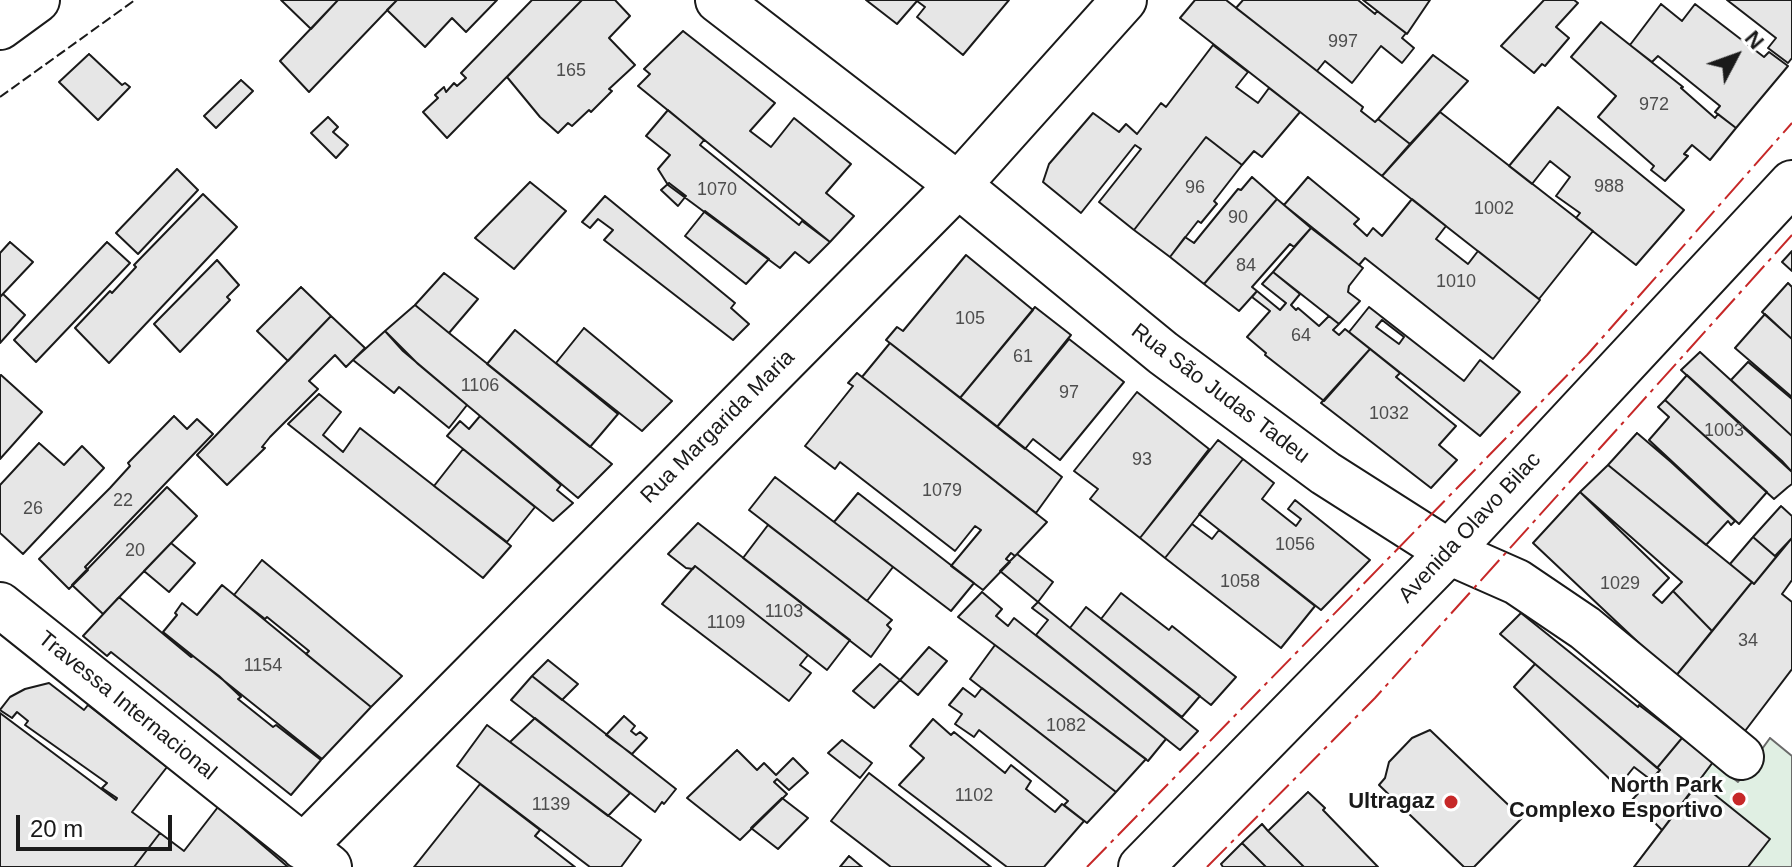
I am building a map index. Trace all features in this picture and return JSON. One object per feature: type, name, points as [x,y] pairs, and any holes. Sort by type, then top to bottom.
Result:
[{"type":"street","points":[[0,27],[37,0]]},
{"type":"street","name":"Rua São Judas Tadeu","points":[[718,0],[958,185],[1163,353],[1325,473],[1449,552],[1517,582],[1585,628],[1741,757]]},
{"type":"street","name":"Rua Margarida Maria","points":[[316,857],[958,185],[1124,0]]},
{"type":"street","name":"Avenida Olavo Bilac","points":[[1141,867],[1449,552],[1792,183]]},
{"type":"street","name":"Travessa Internacional","points":[[0,605],[316,857]]},
{"type":"green space","name":"North Park Complexo Esportivo","points":[[1770,738],[1792,756],[1792,867],[1634,867],[1713,762],[1738,782]]},
{"type":"building","points":[[281,0],[338,0],[311,29]]},
{"type":"building","points":[[338,0],[397,0],[309,92],[280,61]]},
{"type":"building","points":[[397,0],[497,0],[466,32],[452,18],[425,47],[387,10]]},
{"type":"building","points":[[532,0],[582,0],[447,138],[423,112],[438,98],[435,95],[444,87],[446,92],[454,83],[457,86],[466,78],[461,73]]},
{"type":"building","points":[[582,0],[615,0],[630,16],[609,38],[635,65],[609,89],[612,91],[591,112],[589,110],[572,126],[568,123],[558,133],[540,117],[507,77]]},
{"type":"building","points":[[866,0],[1009,0],[963,55],[917,17],[925,7],[917,1],[897,24]]},
{"type":"building","points":[[1195,0],[1226,0],[1363,107],[1361,111],[1375,122],[1378,119],[1410,144],[1382,176],[1180,18]]},
{"type":"building","points":[[1243,0],[1358,0],[1406,33],[1402,38],[1414,48],[1402,63],[1381,46],[1352,83],[1325,61],[1317,71],[1236,8]]},
{"type":"building","points":[[1363,0],[1430,0],[1407,34]]},
{"type":"building","points":[[1544,0],[1574,0],[1578,3],[1556,27],[1569,38],[1545,66],[1542,64],[1534,73],[1501,46]]},
{"type":"building","points":[[1727,0],[1792,0],[1792,58],[1788,63],[1768,48],[1776,38]]},
{"type":"building","points":[[1661,4],[1682,21],[1695,4],[1764,57],[1769,52],[1788,66],[1736,128],[1715,112],[1720,106],[1658,56],[1652,62],[1630,45]]},
{"type":"building","points":[[1601,22],[1683,87],[1715,118],[1718,114],[1736,128],[1710,160],[1692,145],[1684,154],[1688,156],[1665,181],[1651,170],[1654,166],[1598,117],[1616,96],[1571,57]]},
{"type":"building","points":[[683,31],[775,103],[750,131],[771,147],[794,118],[851,164],[826,193],[854,216],[830,242],[638,86],[650,74],[644,69]]},
{"type":"building","points":[[1213,45],[1248,72],[1236,87],[1258,103],[1269,88],[1300,112],[1262,157],[1254,151],[1242,165],[1206,137],[1134,230],[1099,202],[1141,149],[1135,145],[1081,213],[1043,182],[1049,164],[1093,113],[1119,132],[1126,124],[1137,134],[1161,103],[1166,107]]},
{"type":"building","points":[[89,54],[122,85],[125,83],[130,87],[98,120],[59,82]]},
{"type":"building","points":[[1433,55],[1468,81],[1410,144],[1378,119]]},
{"type":"building","points":[[241,80],[253,91],[216,128],[204,116]]},
{"type":"building","points":[[1558,107],[1684,210],[1636,265],[1576,218],[1580,213],[1556,196],[1570,177],[1550,161],[1532,184],[1509,166]]},
{"type":"building","points":[[668,110],[704,140],[700,145],[799,225],[802,221],[830,242],[809,263],[795,252],[780,268],[668,185],[658,169],[670,155],[646,136]]},
{"type":"building","points":[[1440,112],[1593,231],[1539,299],[1382,176]]},
{"type":"building","points":[[328,117],[338,127],[333,132],[348,145],[336,158],[311,133]]},
{"type":"building","points":[[1206,137],[1242,165],[1214,201],[1217,204],[1201,223],[1198,221],[1170,257],[1134,230]]},
{"type":"building","points":[[177,169],[198,190],[138,254],[116,233]]},
{"type":"building","points":[[1252,177],[1277,199],[1204,284],[1170,257],[1185,237],[1194,243],[1238,189],[1241,190]]},
{"type":"building","points":[[1308,177],[1359,219],[1354,224],[1367,236],[1373,228],[1382,236],[1412,199],[1446,226],[1436,239],[1468,264],[1478,251],[1540,300],[1493,359],[1365,258],[1359,265],[1284,205]]},
{"type":"building","points":[[530,182],[566,211],[514,269],[475,238]]},
{"type":"building","points":[[669,183],[686,196],[678,206],[661,190]]},
{"type":"building","points":[[203,194],[237,227],[109,363],[75,328],[110,291],[112,293],[136,267],[134,265]]},
{"type":"building","points":[[605,196],[735,303],[731,308],[749,324],[733,340],[604,240],[613,230],[598,219],[590,228],[582,222]]},
{"type":"building","points":[[1277,199],[1311,228],[1294,247],[1290,244],[1252,287],[1257,291],[1239,311],[1204,284]]},
{"type":"building","points":[[705,211],[769,259],[746,284],[685,236]]},
{"type":"building","points":[[1311,228],[1363,268],[1348,292],[1360,301],[1339,324],[1273,272]]},
{"type":"building","points":[[10,242],[33,262],[0,297],[0,253]]},
{"type":"building","points":[[107,242],[130,263],[36,362],[14,340]]},
{"type":"building","points":[[1792,251],[1792,271],[1782,262]]},
{"type":"building","points":[[966,255],[1033,310],[960,398],[886,340],[897,327],[903,331]]},
{"type":"building","points":[[217,260],[239,285],[227,297],[230,300],[180,352],[154,324]]},
{"type":"building","points":[[1273,272],[1300,294],[1291,305],[1296,310],[1298,308],[1319,326],[1329,316],[1339,324],[1333,330],[1339,335],[1345,329],[1370,349],[1324,401],[1247,337],[1270,311],[1252,297],[1257,291],[1280,310],[1286,303],[1262,284]]},
{"type":"building","points":[[444,273],[478,299],[449,333],[415,305]]},
{"type":"building","points":[[1788,283],[1792,287],[1792,339],[1762,312]]},
{"type":"building","points":[[301,287],[331,316],[288,361],[257,331]]},
{"type":"building","points":[[3,294],[25,315],[0,343],[0,297]]},
{"type":"building","points":[[415,305],[612,464],[578,498],[418,364],[385,331]]},
{"type":"building","points":[[1035,307],[1071,335],[997,427],[960,398]]},
{"type":"building","points":[[1369,307],[1464,381],[1480,360],[1520,392],[1480,436],[1349,332]],"holes":[[[1382,320],[1404,337],[1399,344],[1376,327]]]},
{"type":"building","points":[[1765,314],[1792,339],[1792,397],[1735,348]]},
{"type":"building","points":[[331,316],[365,348],[346,367],[335,355],[309,381],[318,389],[227,485],[197,455]]},
{"type":"building","points":[[584,328],[672,401],[642,431],[556,363]]},
{"type":"building","points":[[515,330],[618,414],[590,447],[487,364]]},
{"type":"building","points":[[385,331],[403,351],[467,405],[449,428],[399,387],[394,393],[353,360]]},
{"type":"building","points":[[1069,339],[1124,382],[1060,460],[1033,439],[1025,449],[997,427]]},
{"type":"building","points":[[890,343],[1062,477],[1036,513],[862,377]]},
{"type":"building","points":[[1370,349],[1400,373],[1396,377],[1456,426],[1439,445],[1457,460],[1431,488],[1321,403]]},
{"type":"building","points":[[1700,352],[1792,436],[1792,472],[1681,370]]},
{"type":"building","points":[[1748,362],[1792,399],[1792,436],[1731,380]]},
{"type":"building","points":[[857,373],[1047,522],[1015,556],[1011,553],[1006,559],[1010,562],[983,590],[951,566],[981,530],[975,526],[955,551],[840,462],[835,469],[805,446],[853,386],[848,383]]},
{"type":"building","points":[[1687,375],[1792,472],[1792,484],[1774,499],[1665,400]]},
{"type":"building","points":[[0,376],[42,412],[0,459]]},
{"type":"building","points":[[1137,392],[1209,449],[1140,538],[1090,499],[1098,489],[1074,471]]},
{"type":"building","points":[[319,394],[341,412],[323,435],[343,452],[360,428],[511,546],[483,578],[288,424]]},
{"type":"building","points":[[1665,400],[1767,492],[1739,524],[1649,440],[1669,417],[1658,407]]},
{"type":"building","points":[[174,416],[187,429],[197,419],[213,434],[85,567],[88,570],[69,589],[39,559],[110,488],[130,466],[128,463]]},
{"type":"building","points":[[480,416],[561,485],[557,490],[573,503],[553,521],[447,436],[460,421],[469,429]]},
{"type":"building","points":[[1637,433],[1735,521],[1731,525],[1728,521],[1706,545],[1608,465]]},
{"type":"building","points":[[1218,440],[1243,459],[1165,558],[1140,538]]},
{"type":"building","points":[[39,443],[64,465],[82,446],[104,468],[23,554],[0,533],[0,485]]},
{"type":"building","points":[[463,449],[535,507],[507,542],[434,486]]},
{"type":"building","points":[[1243,459],[1274,483],[1262,499],[1296,526],[1301,519],[1288,509],[1295,500],[1370,560],[1321,610],[1199,514]]},
{"type":"building","points":[[1608,465],[1752,582],[1712,631],[1673,591],[1682,582],[1580,492]]},
{"type":"building","points":[[775,477],[893,567],[867,601],[749,510]]},
{"type":"building","points":[[167,487],[197,516],[103,614],[72,585]]},
{"type":"building","points":[[1580,492],[1669,578],[1653,595],[1662,603],[1673,591],[1712,631],[1675,677],[1533,543]]},
{"type":"building","points":[[858,493],[974,583],[951,611],[834,522]]},
{"type":"building","points":[[1781,506],[1792,516],[1792,538],[1775,556],[1753,537]]},
{"type":"building","points":[[698,523],[850,640],[827,670],[695,566],[693,569],[686,568],[668,554]]},
{"type":"building","points":[[1192,524],[1212,539],[1219,530],[1315,606],[1281,648],[1165,558]]},
{"type":"building","points":[[768,525],[892,620],[887,625],[891,629],[871,657],[743,558]]},
{"type":"building","points":[[1753,537],[1776,557],[1754,584],[1730,564]]},
{"type":"building","points":[[1792,538],[1792,580],[1782,594],[1792,602],[1792,669],[1745,731],[1675,677]]},
{"type":"building","points":[[171,543],[195,563],[169,592],[144,571]]},
{"type":"building","points":[[1017,554],[1053,582],[1038,602],[1000,571]]},
{"type":"building","points":[[262,560],[402,676],[371,707],[306,654],[309,651],[234,595]]},
{"type":"building","points":[[695,566],[808,655],[800,665],[811,673],[789,701],[662,604]]},
{"type":"building","points":[[222,585],[371,707],[322,759],[163,632],[182,603],[197,615]]},
{"type":"building","points":[[982,592],[1002,609],[996,616],[1008,626],[1014,618],[1166,739],[1148,761],[958,617]]},
{"type":"building","points":[[1121,593],[1169,630],[1172,626],[1236,677],[1211,705],[1101,619]]},
{"type":"building","points":[[119,597],[191,657],[219,676],[241,697],[238,699],[321,760],[291,795],[111,652],[107,656],[83,636]]},
{"type":"building","points":[[1038,602],[1198,731],[1180,750],[1036,635],[1048,620],[1032,608]]},
{"type":"building","points":[[1086,607],[1200,696],[1182,717],[1070,628]]},
{"type":"building","points":[[1521,613],[1638,707],[1682,738],[1657,768],[1500,634]]},
{"type":"building","points":[[995,645],[1146,759],[1116,792],[970,679]]},
{"type":"building","points":[[929,647],[947,661],[918,695],[900,680]]},
{"type":"building","points":[[548,660],[578,684],[562,700],[532,676]]},
{"type":"building","points":[[880,664],[900,680],[874,708],[853,691]]},
{"type":"building","points":[[1535,664],[1660,770],[1651,780],[1634,767],[1618,787],[1514,687]]},
{"type":"building","points":[[532,676],[676,789],[664,804],[662,802],[655,812],[511,700]]},
{"type":"building","points":[[49,683],[84,710],[88,705],[167,767],[132,812],[160,833],[134,867],[0,867],[0,713],[116,800],[117,798],[102,788],[107,783],[25,725],[28,721],[17,712],[12,718],[0,710],[10,697],[25,689]]},
{"type":"building","points":[[963,688],[975,697],[982,688],[1116,792],[1087,823],[1064,805],[1068,801],[979,730],[974,737],[955,724],[962,714],[949,705]]},
{"type":"building","points":[[624,716],[635,726],[631,731],[636,735],[640,732],[647,738],[632,754],[606,735]]},
{"type":"building","points":[[535,718],[630,793],[608,816],[510,742]]},
{"type":"building","points":[[933,719],[1005,773],[1011,765],[1031,781],[1026,789],[1055,812],[1062,804],[1084,821],[1044,867],[1007,867],[899,785],[924,758],[910,746]]},
{"type":"building","points":[[487,725],[641,840],[621,867],[590,867],[457,766]]},
{"type":"building","name":"Ultragaz","points":[[1430,730],[1522,818],[1474,867],[1464,867],[1379,785],[1385,778],[1389,762],[1412,738]]},
{"type":"building","points":[[1682,738],[1713,762],[1662,830],[1632,800],[1660,770],[1657,768]]},
{"type":"building","points":[[842,740],[872,763],[860,778],[828,753]]},
{"type":"building","points":[[737,750],[757,770],[764,763],[776,775],[793,758],[808,773],[789,790],[777,779],[774,782],[787,794],[740,840],[687,798]]},
{"type":"building","points":[[869,773],[991,867],[891,867],[831,821]]},
{"type":"building","points":[[1699,782],[1770,839],[1748,867],[1634,867]]},
{"type":"building","points":[[480,784],[540,830],[535,836],[575,867],[414,867]]},
{"type":"building","points":[[1308,792],[1378,867],[1304,867],[1268,831]]},
{"type":"building","points":[[782,798],[808,818],[778,849],[751,828]]},
{"type":"building","points":[[218,807],[288,867],[134,867],[160,833],[184,851]]},
{"type":"building","points":[[1262,824],[1304,867],[1266,867],[1242,843]]},
{"type":"building","points":[[1242,843],[1266,867],[1223,867],[1221,864]]},
{"type":"building","points":[[849,856],[862,867],[840,867]]},
{"type":"fence","points":[[0,97],[135,0]]},
{"type":"power","points":[[1087,867],[1587,355],[1792,123]]},
{"type":"power","points":[[1207,867],[1375,698],[1792,235]]},
{"type":"place","name":"North Park Complexo Esportivo","points":[[1739,799]]},
{"type":"place","name":"Ultragaz","points":[[1451,802]]}]
